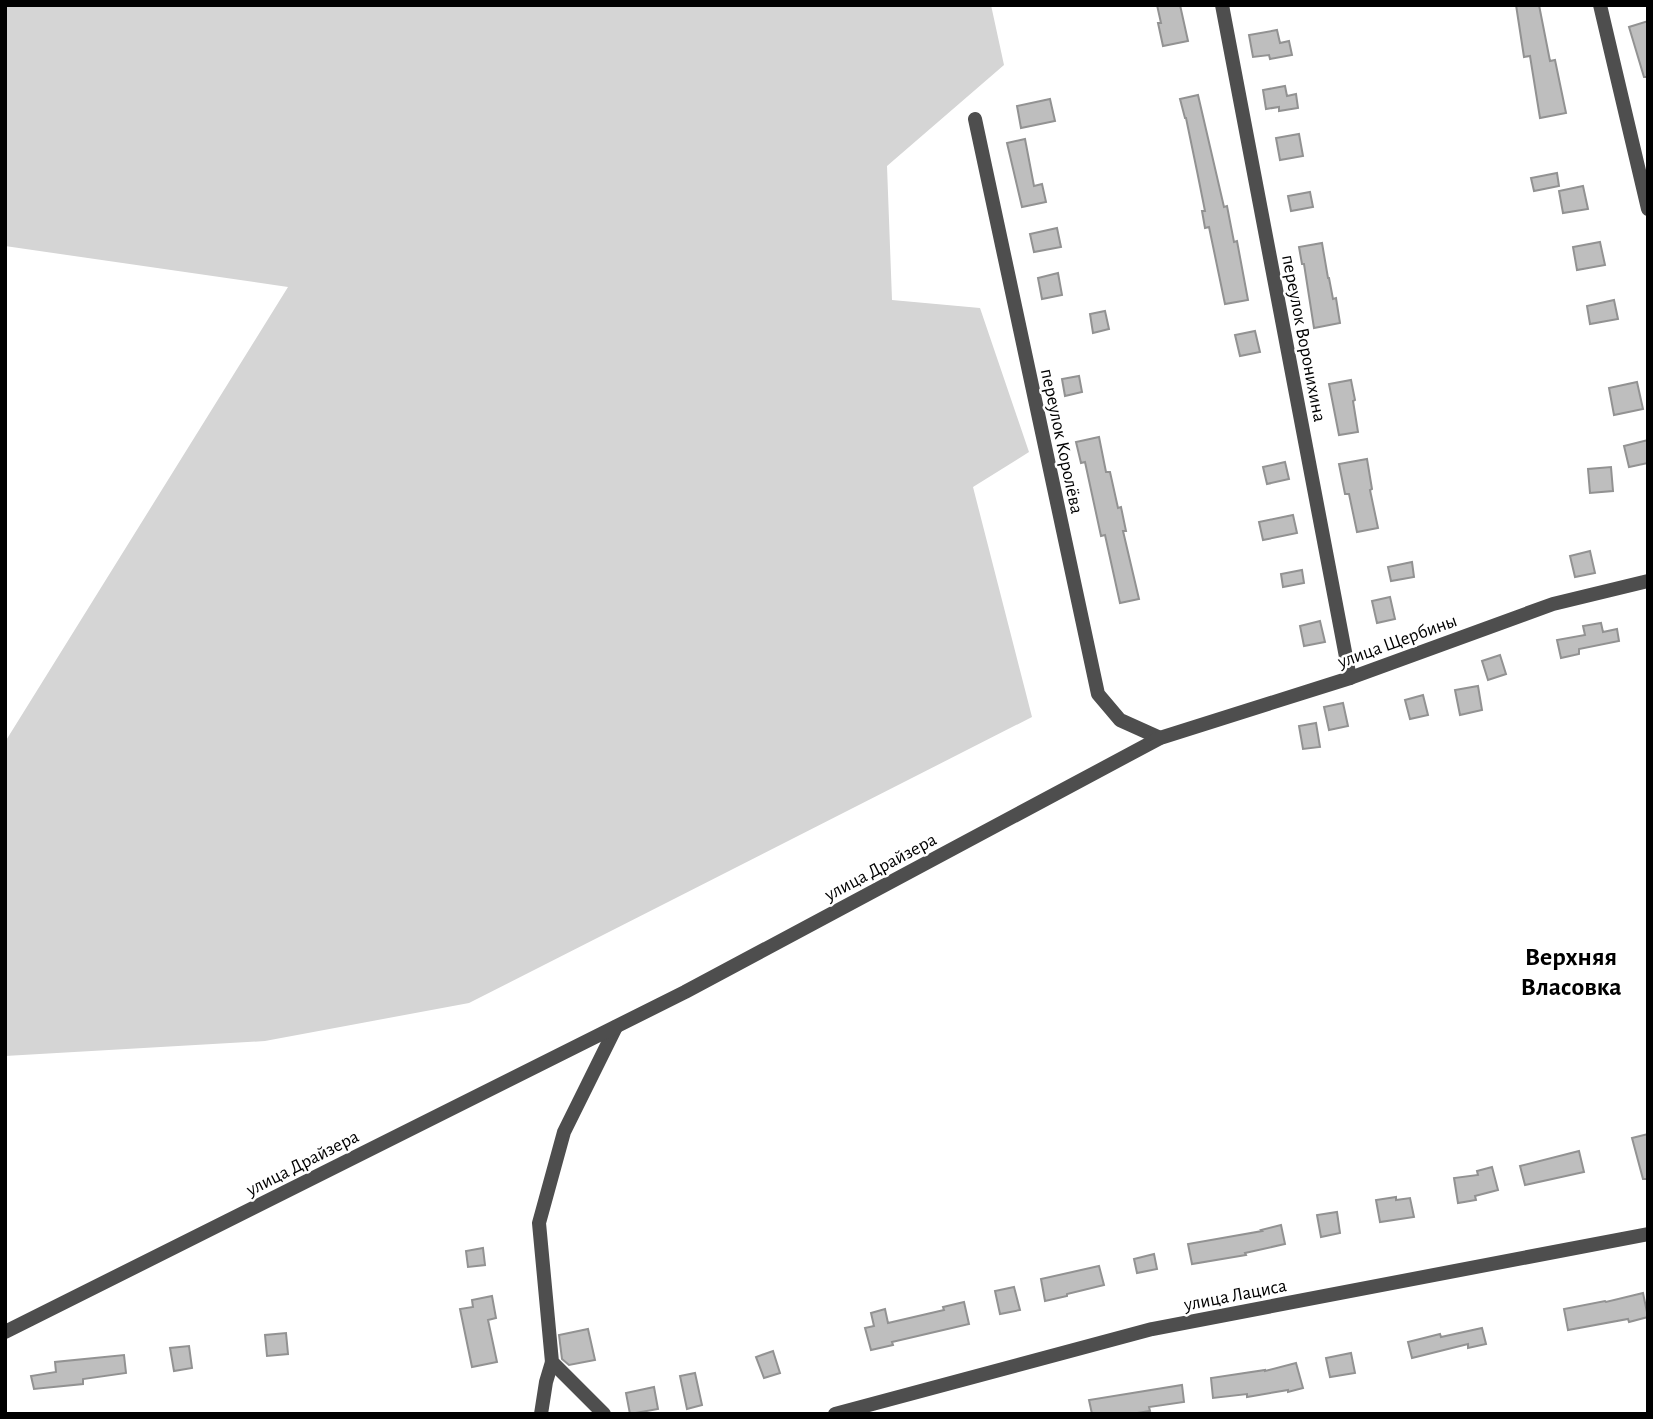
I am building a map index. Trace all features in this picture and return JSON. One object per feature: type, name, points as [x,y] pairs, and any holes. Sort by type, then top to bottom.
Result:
[{"type":"street","name":"переулок Воронихина","points":[[1222,5],[1350,678]]},
{"type":"street","points":[[1600,5],[1648,209]]},
{"type":"street","name":"переулок Королёва","points":[[975,119],[1097,694],[1120,720],[1160,738]]},
{"type":"street","name":"улица Щербины","points":[[1160,738],[1350,678],[1553,604],[1648,581]]},
{"type":"street","name":"улица Драйзера","points":[[5,1332],[710,979],[1160,738]]},
{"type":"street","points":[[541,1414],[552,1362],[539,1223],[564,1132],[616,1027]]},
{"type":"street","name":"улица Лациса","points":[[835,1414],[1152,1329],[1648,1234]]},
{"type":"street","points":[[552,1362],[604,1414]]},
{"type":"shaded area","points":[[5,5],[991,5],[1004,65],[887,166],[892,300],[980,308],[1029,452],[973,487],[1032,717],[469,1003],[265,1041],[5,1056],[5,742],[288,287],[5,246]]},
{"type":"building","points":[[1157,5],[1180,5],[1188,41],[1163,46]]},
{"type":"building","points":[[1516,5],[1539,5],[1550,61],[1555,60],[1566,113],[1540,118],[1530,56],[1524,57]]},
{"type":"building","points":[[1648,21],[1648,77],[1644,77],[1629,27]]},
{"type":"building","points":[[1277,30],[1280,43],[1289,41],[1292,55],[1270,59],[1269,55],[1253,57],[1249,35]]},
{"type":"building","points":[[1285,86],[1287,96],[1296,94],[1298,108],[1279,111],[1279,107],[1266,109],[1263,90]]},
{"type":"building","points":[[1198,95],[1224,207],[1227,206],[1234,242],[1237,241],[1248,300],[1225,304],[1209,227],[1205,228],[1202,211],[1205,211],[1180,99]]},
{"type":"building","points":[[1050,99],[1055,121],[1021,128],[1017,106]]},
{"type":"building","points":[[1299,134],[1303,156],[1280,160],[1276,138]]},
{"type":"building","points":[[1025,139],[1034,186],[1042,184],[1046,202],[1022,207],[1007,143]]},
{"type":"building","points":[[1557,173],[1559,186],[1534,191],[1531,178]]},
{"type":"building","points":[[1583,186],[1588,209],[1563,213],[1559,191]]},
{"type":"building","points":[[1310,192],[1313,207],[1291,211],[1288,196]]},
{"type":"building","points":[[1057,228],[1061,247],[1034,252],[1030,234]]},
{"type":"building","points":[[1600,242],[1605,265],[1577,270],[1573,247]]},
{"type":"building","points":[[1322,243],[1340,323],[1314,328],[1299,247]]},
{"type":"building","points":[[1058,273],[1062,295],[1042,299],[1038,278]]},
{"type":"building","points":[[1614,300],[1618,319],[1590,324],[1587,306]]},
{"type":"building","points":[[1105,311],[1109,329],[1093,333],[1090,314]]},
{"type":"building","points":[[1255,331],[1260,352],[1240,356],[1235,335]]},
{"type":"building","points":[[1079,376],[1082,392],[1065,396],[1062,379]]},
{"type":"building","points":[[1351,380],[1358,432],[1339,435],[1329,384]]},
{"type":"building","points":[[1637,382],[1643,409],[1614,415],[1609,388]]},
{"type":"building","points":[[1099,437],[1106,472],[1110,472],[1118,508],[1121,507],[1126,531],[1123,531],[1139,599],[1120,603],[1105,535],[1101,536],[1085,462],[1081,463],[1076,442]]},
{"type":"building","points":[[1648,440],[1648,463],[1629,467],[1624,446]]},
{"type":"building","points":[[1367,459],[1378,528],[1357,532],[1339,464]]},
{"type":"building","points":[[1285,462],[1289,479],[1267,484],[1263,467]]},
{"type":"building","points":[[1611,467],[1613,491],[1590,493],[1588,469]]},
{"type":"building","points":[[1293,515],[1297,533],[1263,540],[1259,522]]},
{"type":"building","points":[[1590,551],[1595,573],[1575,577],[1570,556]]},
{"type":"building","points":[[1412,562],[1414,577],[1391,581],[1388,567]]},
{"type":"building","points":[[1302,570],[1304,583],[1283,587],[1281,574]]},
{"type":"building","points":[[1390,597],[1395,619],[1377,623],[1372,601]]},
{"type":"building","points":[[1320,621],[1325,642],[1304,646],[1300,626]]},
{"type":"building","points":[[1601,623],[1603,632],[1617,629],[1619,641],[1579,649],[1579,654],[1561,658],[1557,640],[1585,635],[1583,626]]},
{"type":"building","points":[[1500,655],[1506,674],[1488,680],[1482,661]]},
{"type":"building","points":[[1478,686],[1482,710],[1460,715],[1455,690]]},
{"type":"building","points":[[1423,695],[1428,715],[1410,719],[1405,700]]},
{"type":"building","points":[[1343,703],[1348,726],[1329,730],[1324,707]]},
{"type":"building","points":[[1316,723],[1320,747],[1303,749],[1299,726]]},
{"type":"building","points":[[1648,1134],[1648,1179],[1643,1179],[1632,1138]]},
{"type":"building","points":[[1579,1151],[1584,1172],[1525,1185],[1520,1166]]},
{"type":"building","points":[[1492,1167],[1498,1190],[1475,1196],[1476,1200],[1458,1203],[1454,1178],[1478,1175],[1477,1171]]},
{"type":"building","points":[[1396,1197],[1396,1200],[1410,1198],[1414,1217],[1380,1222],[1376,1200]]},
{"type":"building","points":[[1337,1212],[1340,1233],[1321,1237],[1317,1215]]},
{"type":"building","points":[[1281,1225],[1285,1244],[1245,1253],[1246,1255],[1192,1264],[1188,1244]]},
{"type":"building","points":[[483,1248],[485,1265],[468,1267],[466,1251]]},
{"type":"building","points":[[1154,1254],[1157,1269],[1137,1273],[1134,1259]]},
{"type":"building","points":[[1099,1266],[1104,1285],[1045,1301],[1041,1279]]},
{"type":"building","points":[[1014,1287],[1020,1310],[1000,1314],[995,1291]]},
{"type":"building","points":[[1643,1293],[1648,1317],[1568,1330],[1564,1309]]},
{"type":"building","points":[[492,1296],[496,1318],[488,1320],[497,1362],[472,1367],[460,1309],[473,1307],[472,1300]]},
{"type":"building","points":[[964,1302],[969,1324],[892,1342],[893,1345],[871,1350],[865,1328],[874,1326],[871,1313],[885,1309],[888,1323],[944,1310],[943,1307]]},
{"type":"building","points":[[1482,1328],[1486,1344],[1468,1348],[1468,1344],[1412,1358],[1408,1342]]},
{"type":"building","points":[[588,1329],[595,1360],[569,1365],[562,1359],[559,1335]]},
{"type":"building","points":[[286,1333],[288,1354],[267,1356],[265,1335]]},
{"type":"building","points":[[189,1346],[192,1368],[174,1371],[170,1348]]},
{"type":"building","points":[[773,1351],[780,1373],[764,1378],[756,1357]]},
{"type":"building","points":[[1351,1353],[1355,1373],[1330,1377],[1326,1358]]},
{"type":"building","points":[[124,1355],[126,1373],[83,1379],[83,1384],[34,1389],[31,1376],[56,1372],[55,1362]]},
{"type":"building","points":[[1296,1363],[1303,1388],[1247,1397],[1247,1394],[1213,1398],[1211,1378],[1265,1371]]},
{"type":"building","points":[[695,1373],[702,1405],[687,1409],[680,1376]]},
{"type":"building","points":[[1182,1385],[1184,1402],[1149,1407],[1150,1411],[1131,1414],[1092,1414],[1089,1400]]},
{"type":"building","points":[[654,1387],[658,1409],[630,1414],[626,1393]]},
{"type":"district","name":"Верхняя Власовка","points":[[1571,971]]}]
